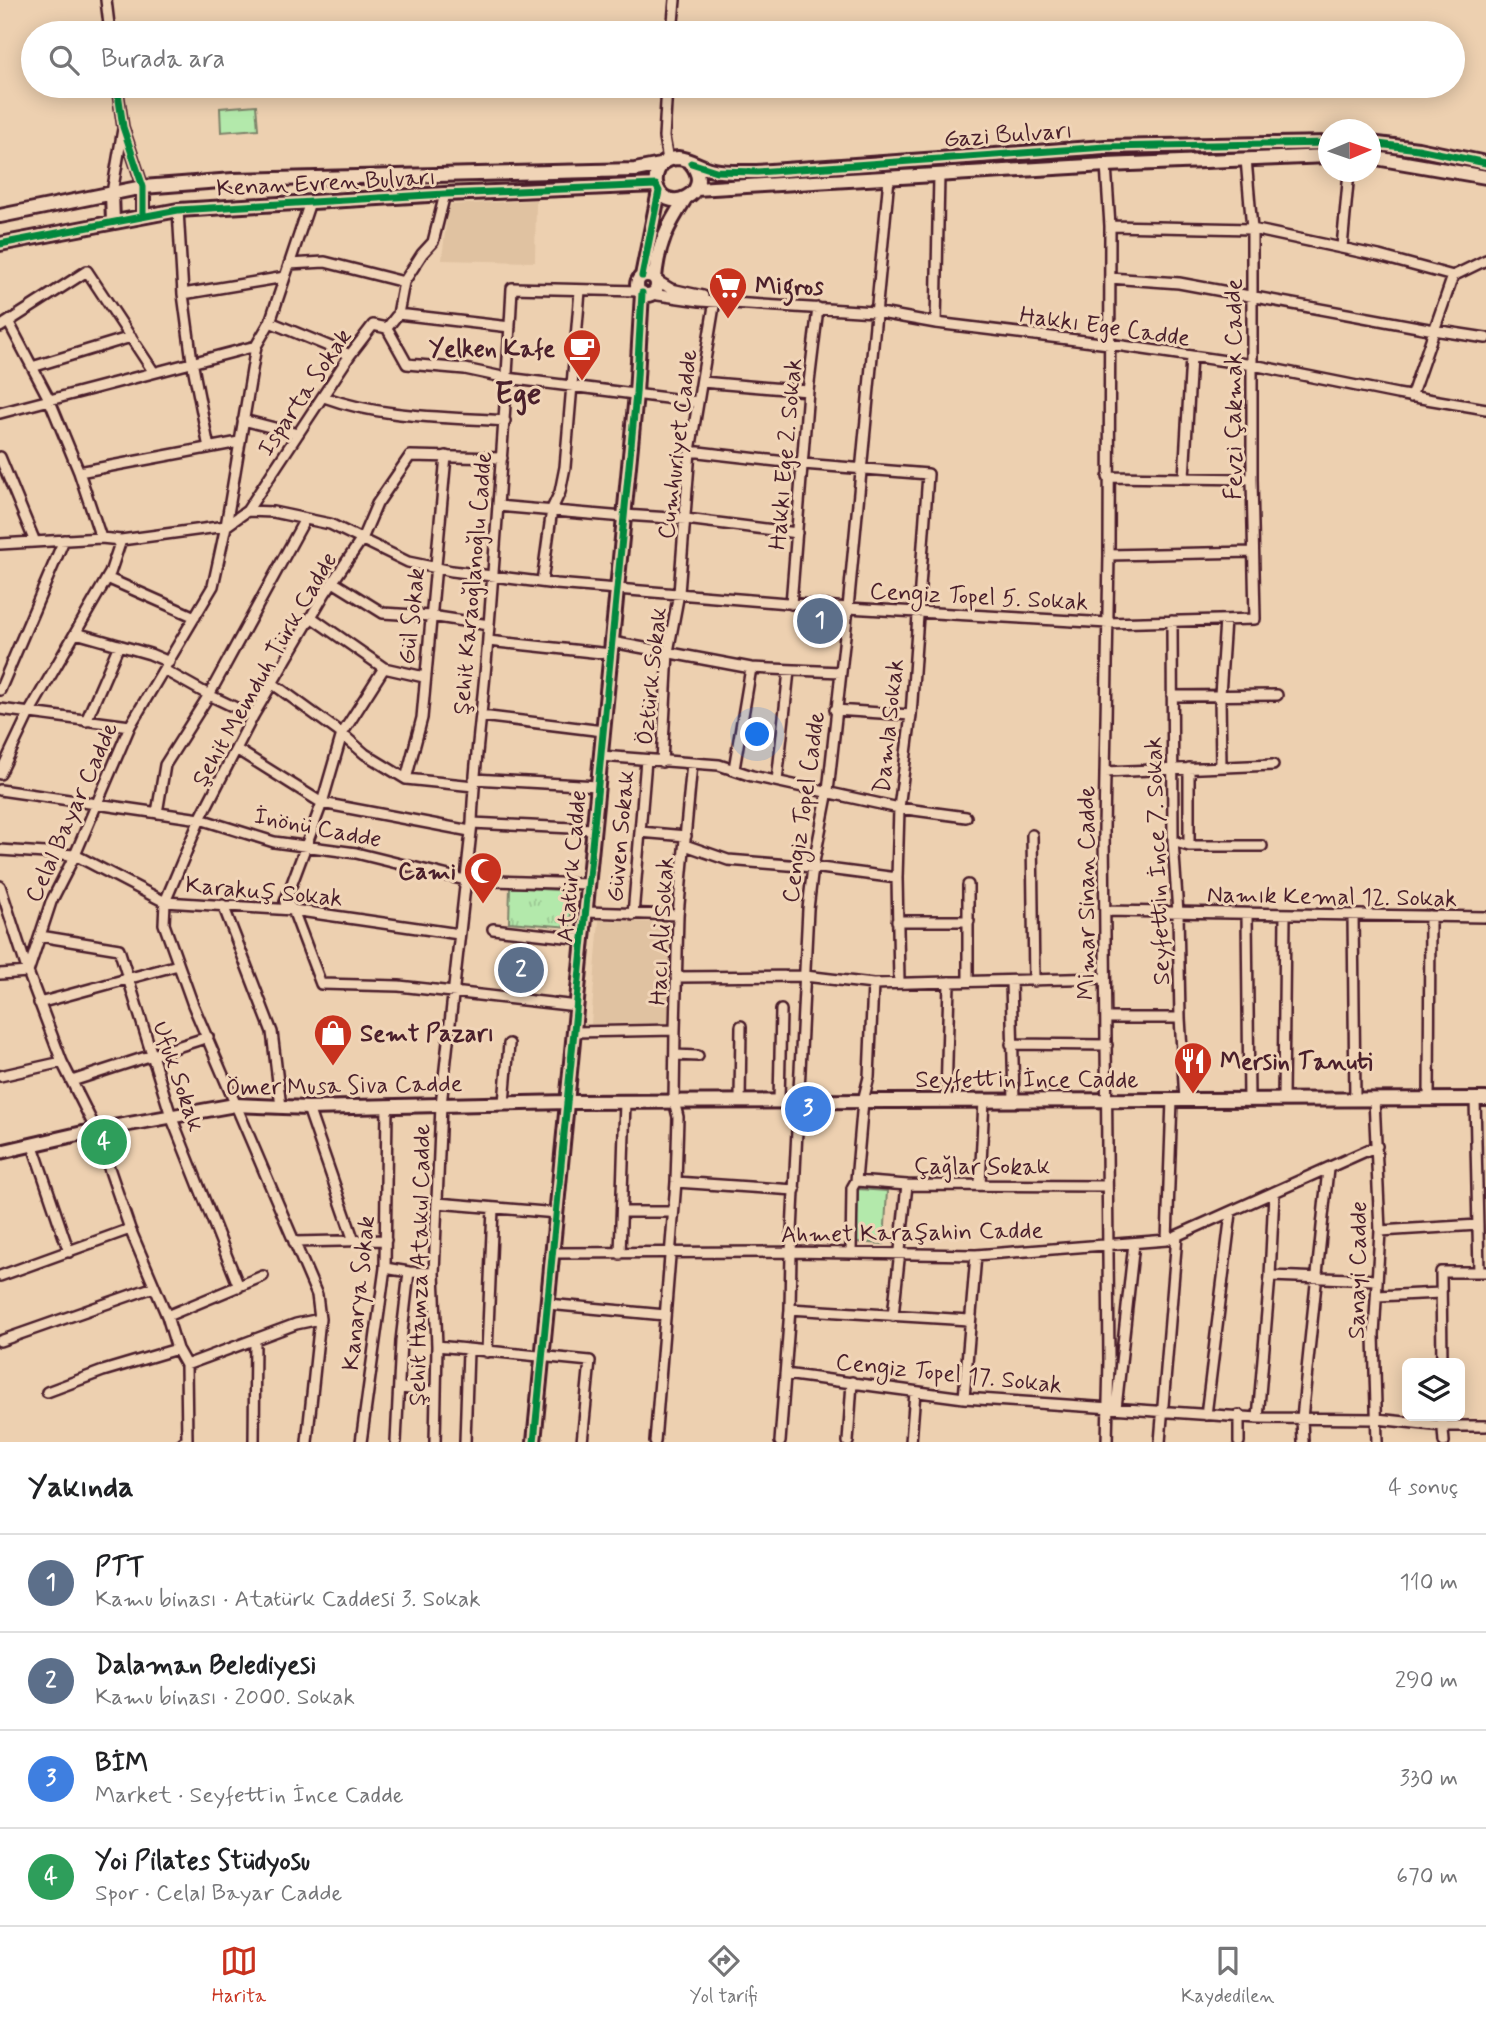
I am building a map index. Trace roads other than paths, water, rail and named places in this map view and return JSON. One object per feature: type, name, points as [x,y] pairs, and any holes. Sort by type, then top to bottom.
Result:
[{"type":"main road","name":"Gazi Bulvarı","points":[[691,163],[716,171],[757,172],[1105,147],[1318,142]]},
{"type":"main road","points":[[1381,144],[1486,163]]},
{"type":"main road","name":"Gazi Bulvarı","points":[[696,189],[1106,165],[1318,156]]},
{"type":"main road","points":[[680,158],[691,163],[698,175],[696,189],[685,199],[666,228],[651,278],[658,188],[656,178],[664,163],[680,158]]},
{"type":"main road","points":[[1381,160],[1486,177]]},
{"type":"main road","name":"Kenan Evren Bulvarı","points":[[0,216],[143,187],[233,180],[635,170],[664,163]]},
{"type":"main road","points":[[143,187],[143,216]]},
{"type":"main road","points":[[658,188],[671,200],[685,199]]},
{"type":"main road","name":"Kenan Evren Bulvarı","points":[[0,244],[178,210],[445,194],[658,188]]},
{"type":"main road","points":[[112,193],[113,222]]},
{"type":"main road","name":"Atatürk Cadde","points":[[534,1442],[636,394],[644,292],[637,285],[651,278]]},
{"type":"main road","name":"Seyfettin İnce Cadde","points":[[568,1102],[1481,1099]]},
{"type":"main road","name":"Ömer Musa Siva Cadde","points":[[0,1152],[96,1130],[235,1105],[308,1108],[568,1102]]},
{"type":"street","points":[[106,0],[109,21]]},
{"type":"street","points":[[673,21],[675,0]]},
{"type":"street","points":[[119,98],[123,127],[143,187]]},
{"type":"street","points":[[664,163],[666,98]]},
{"type":"street","points":[[112,193],[123,127]]},
{"type":"street","name":"Fevzi Çakmak Cadde","points":[[1246,159],[1252,229],[1255,619]]},
{"type":"street","name":"Mimar Sinan Cadde","points":[[1106,165],[1110,226],[1110,344],[1105,978],[1107,1245],[1112,1408],[1107,1442]]},
{"type":"street","points":[[936,323],[939,175]]},
{"type":"street","name":"Cengiz Topel Cadde","points":[[780,1442],[790,1310],[808,909],[828,791],[889,178]]},
{"type":"street","points":[[1342,247],[1348,182]]},
{"type":"street","name":"Isparta Sokak","points":[[247,511],[350,355],[373,325],[387,328],[398,314],[404,282],[433,242],[445,194]]},
{"type":"street","name":"Celal Bayar Cadde","points":[[28,972],[51,901],[75,855],[130,726],[214,586],[256,346],[270,322],[310,202]]},
{"type":"street","points":[[178,210],[183,294],[192,361],[209,448]]},
{"type":"street","points":[[1110,226],[1252,229],[1342,247],[1453,276],[1486,260]]},
{"type":"street","points":[[289,264],[325,262],[404,282]]},
{"type":"street","points":[[101,538],[79,472],[49,399],[5,325],[87,271],[153,372]]},
{"type":"street","points":[[1411,397],[1453,276]]},
{"type":"street","points":[[183,294],[285,277]]},
{"type":"street","name":"Hakkı Ege Cadde","points":[[651,278],[671,289],[715,300]]},
{"type":"street","points":[[1110,278],[1179,283],[1486,338]]},
{"type":"street","name":"Hakkı Ege Cadde","points":[[512,288],[644,292],[700,301],[875,312],[936,323],[1253,365],[1411,397],[1486,409]]},
{"type":"street","name":"Şehit Karaoğlanoğlu Cadde","points":[[466,880],[488,641],[512,288]]},
{"type":"street","points":[[542,582],[552,509],[560,492],[565,467],[574,387],[580,291]]},
{"type":"street","name":"Cumhuriyet Cadde","points":[[679,593],[687,519],[690,451],[715,300]]},
{"type":"street","name":"Hakkı Ege 2. Sokak","points":[[791,604],[808,391],[818,308]]},
{"type":"street","points":[[398,314],[510,327]]},
{"type":"street","points":[[270,322],[350,355]]},
{"type":"street","points":[[387,328],[407,364],[465,369],[507,378],[698,402]]},
{"type":"street","points":[[32,367],[131,337]]},
{"type":"street","points":[[0,413],[256,346]]},
{"type":"street","points":[[1184,478],[1191,357]]},
{"type":"street","points":[[702,382],[808,391]]},
{"type":"street","points":[[324,397],[351,406],[401,414],[505,421]]},
{"type":"street","points":[[243,420],[298,434]]},
{"type":"street","points":[[79,472],[239,442]]},
{"type":"street","points":[[690,451],[860,468]]},
{"type":"street","name":"Şehit Memduh Türk Cadde","points":[[165,902],[200,819],[253,716],[311,617],[362,538],[377,504],[410,456],[446,456]]},
{"type":"street","points":[[446,456],[502,458]]},
{"type":"street","name":"Gül Sokak","points":[[406,779],[422,718],[446,456]]},
{"type":"street","points":[[0,457],[35,542]]},
{"type":"street","name":"Damla Sokak","points":[[860,468],[928,474],[911,715],[899,808],[897,921],[900,982]]},
{"type":"street","points":[[1108,477],[1252,479]]},
{"type":"street","points":[[498,506],[687,519],[797,533]]},
{"type":"street","points":[[0,544],[101,538],[121,540],[226,526],[247,511]]},
{"type":"street","name":"Cengiz Topel 5. Sokak","points":[[247,511],[273,512],[330,524],[408,562],[542,582],[791,604],[1108,623],[1255,619]]},
{"type":"street","points":[[158,813],[165,765],[209,695],[305,519]]},
{"type":"street","points":[[0,690],[64,540]]},
{"type":"street","points":[[0,774],[29,713],[107,578],[121,540]]},
{"type":"street","points":[[1109,555],[1253,551]]},
{"type":"street","points":[[107,578],[195,617]]},
{"type":"street","points":[[333,582],[383,613],[431,616],[489,625]]},
{"type":"street","name":"Öztürk Sokak","points":[[662,762],[668,652],[679,593]]},
{"type":"street","points":[[311,617],[384,668],[424,677]]},
{"type":"street","points":[[1221,767],[1220,695],[1225,620]]},
{"type":"street","name":"Seyfettin İnce 7. Sokak","points":[[1172,621],[1173,841],[1185,1100]]},
{"type":"street","points":[[76,633],[150,654],[209,695],[253,716]]},
{"type":"street","points":[[488,641],[668,652],[751,667],[841,672]]},
{"type":"street","points":[[86,721],[119,645]]},
{"type":"street","points":[[734,769],[751,667]]},
{"type":"street","points":[[384,668],[342,734],[322,803],[285,902],[293,910],[321,984],[399,986],[577,1006]]},
{"type":"street","points":[[777,781],[789,671]]},
{"type":"street","points":[[272,683],[365,754],[406,779],[598,786]]},
{"type":"street","points":[[1172,696],[1277,695]]},
{"type":"street","points":[[0,709],[130,726]]},
{"type":"street","points":[[835,710],[911,715]]},
{"type":"street","points":[[481,716],[603,731]]},
{"type":"street","points":[[236,749],[322,803],[471,827],[593,829]]},
{"type":"street","points":[[601,756],[719,765],[899,808],[966,817]]},
{"type":"street","name":"Güven Sokak","points":[[633,915],[646,760]]},
{"type":"street","name":"Hacı Ali Sokak","points":[[655,1442],[676,1182],[678,1117],[674,1101],[674,1030],[678,915],[692,763]]},
{"type":"street","points":[[1105,772],[1273,765]]},
{"type":"street","points":[[1189,768],[1189,846]]},
{"type":"street","name":"İnönü Cadde","points":[[0,790],[200,819],[274,842],[356,853],[466,880],[589,884]]},
{"type":"street","points":[[640,832],[685,841],[728,860],[897,878]]},
{"type":"street","points":[[1032,835],[1034,981]]},
{"type":"street","points":[[1173,841],[1189,846],[1262,846]]},
{"type":"street","points":[[0,850],[75,855]]},
{"type":"street","name":"Karakuş Sokak","points":[[75,855],[165,902],[293,910],[459,934]]},
{"type":"street","name":"Şehit Hamza Atakul Cadde","points":[[435,1442],[437,1346],[434,1273],[441,1105],[466,880]]},
{"type":"street","points":[[968,885],[968,980]]},
{"type":"street","points":[[0,886],[61,1062],[96,1130],[131,1229],[167,1316],[177,1349],[186,1365],[186,1442]]},
{"type":"street","points":[[165,902],[164,924],[178,965],[317,1295],[320,1319],[307,1442]]},
{"type":"street","points":[[223,905],[272,1032],[281,1107]]},
{"type":"street","name":"Namık Kemal 12. Sokak","points":[[1105,911],[1486,917]]},
{"type":"street","points":[[586,912],[678,915]]},
{"type":"street","points":[[1247,915],[1249,1100]]},
{"type":"street","points":[[1283,1100],[1285,915]]},
{"type":"street","points":[[1353,915],[1355,1099]]},
{"type":"street","points":[[1429,1099],[1430,916]]},
{"type":"street","points":[[897,921],[969,921]]},
{"type":"street","points":[[493,929],[583,939]]},
{"type":"street","name":"Ufuk Sokak","points":[[40,936],[118,949],[171,1116],[239,1287]]},
{"type":"street","points":[[39,1003],[178,965]]},
{"type":"street","points":[[0,974],[28,972]]},
{"type":"street","points":[[676,977],[805,976],[873,984],[1105,978]]},
{"type":"street","points":[[1011,981],[1014,1100]]},
{"type":"street","points":[[946,1101],[949,982]]},
{"type":"street","points":[[851,1253],[852,1188],[856,1181],[863,1101],[869,1077],[873,984]]},
{"type":"street","points":[[779,1101],[781,1010]]},
{"type":"street","points":[[1106,1018],[1180,1018]]},
{"type":"street","points":[[740,1101],[741,1026]]},
{"type":"street","points":[[575,1032],[674,1030]]},
{"type":"street","points":[[72,1082],[208,1037]]},
{"type":"street","points":[[504,1103],[509,1044]]},
{"type":"street","points":[[1011,1044],[1107,1045]]},
{"type":"street","points":[[674,1055],[698,1056]]},
{"type":"street","points":[[0,1076],[61,1062]]},
{"type":"street","name":"Sanayi Cadde","points":[[1374,1099],[1380,1231],[1374,1335],[1377,1442]]},
{"type":"street","points":[[1442,1358],[1441,1272],[1483,1272],[1478,1225],[1481,1099]]},
{"type":"street","points":[[980,1185],[984,1100]]},
{"type":"street","points":[[1167,1240],[1171,1100]]},
{"type":"street","points":[[620,1254],[625,1102]]},
{"type":"street","name":"Kanarya Sokak","points":[[361,1442],[385,1268],[387,1106]]},
{"type":"street","points":[[308,1108],[354,1241]]},
{"type":"street","points":[[33,1146],[69,1252]]},
{"type":"street","name":"Ahmet Karaşahin Cadde","points":[[553,1253],[791,1252],[976,1255],[1167,1240],[1377,1146]]},
{"type":"street","points":[[1303,1442],[1302,1418],[1328,1169]]},
{"type":"street","name":"Çağlar Sokak","points":[[856,1181],[907,1185],[1107,1186]]},
{"type":"street","points":[[676,1182],[795,1190]]},
{"type":"street","points":[[893,1316],[907,1185]]},
{"type":"street","points":[[1258,1418],[1274,1192]]},
{"type":"street","points":[[437,1203],[557,1213]]},
{"type":"street","points":[[486,1352],[493,1208]]},
{"type":"street","points":[[622,1212],[672,1212]]},
{"type":"street","points":[[1206,1415],[1231,1213]]},
{"type":"street","points":[[1380,1231],[1478,1225]]},
{"type":"street","points":[[0,1276],[131,1229]]},
{"type":"street","points":[[1160,1442],[1177,1236]]},
{"type":"street","points":[[294,1242],[386,1240]]},
{"type":"street","points":[[1112,1408],[1134,1243]]},
{"type":"street","points":[[964,1398],[976,1255]]},
{"type":"street","points":[[385,1268],[434,1273]]},
{"type":"street","points":[[396,1442],[401,1388],[401,1340],[409,1272]]},
{"type":"street","points":[[167,1316],[263,1276]]},
{"type":"street","points":[[1270,1276],[1377,1280]]},
{"type":"street","points":[[0,1341],[154,1287]]},
{"type":"street","points":[[1377,1296],[1441,1293]]},
{"type":"street","points":[[548,1304],[665,1315]]},
{"type":"street","points":[[790,1310],[969,1320]]},
{"type":"street","points":[[186,1365],[296,1324],[320,1319]]},
{"type":"street","points":[[254,1442],[255,1339]]},
{"type":"street","points":[[437,1346],[590,1362],[582,1442]]},
{"type":"street","points":[[47,1392],[103,1371],[177,1349]]},
{"type":"street","points":[[465,1442],[468,1349]]},
{"type":"street","name":"Cengiz Topel 17. Sokak","points":[[785,1374],[964,1398],[1258,1418],[1402,1420]]},
{"type":"street","points":[[848,1442],[852,1382]]},
{"type":"street","points":[[401,1388],[436,1392]]},
{"type":"street","points":[[911,1442],[915,1392]]},
{"type":"street","points":[[1239,1415],[1239,1442]]},
{"type":"street","points":[[1443,1421],[1444,1442]]},
{"type":"street","name":"Cengiz Topel 17. Sokak","points":[[1443,1421],[1486,1426]]},
{"type":"place","name":"Migros","points":[[728,320]]},
{"type":"place","name":"Yelken Kafe","points":[[582,382]]},
{"type":"place","name":"PTT","points":[[820,621]]},
{"type":"place","name":"Cami","points":[[483,905]]},
{"type":"place","name":"Dalaman Belediyesi","points":[[521,970]]},
{"type":"place","name":"Semt Pazarı","points":[[333,1067]]},
{"type":"place","name":"Mersin Tanuti","points":[[1193,1095]]},
{"type":"place","name":"BİM","points":[[808,1109]]},
{"type":"place","name":"Yoi Pilates Stüdyosu","points":[[104,1142]]},
{"type":"district","name":"Ege","points":[[518,392]]}]
